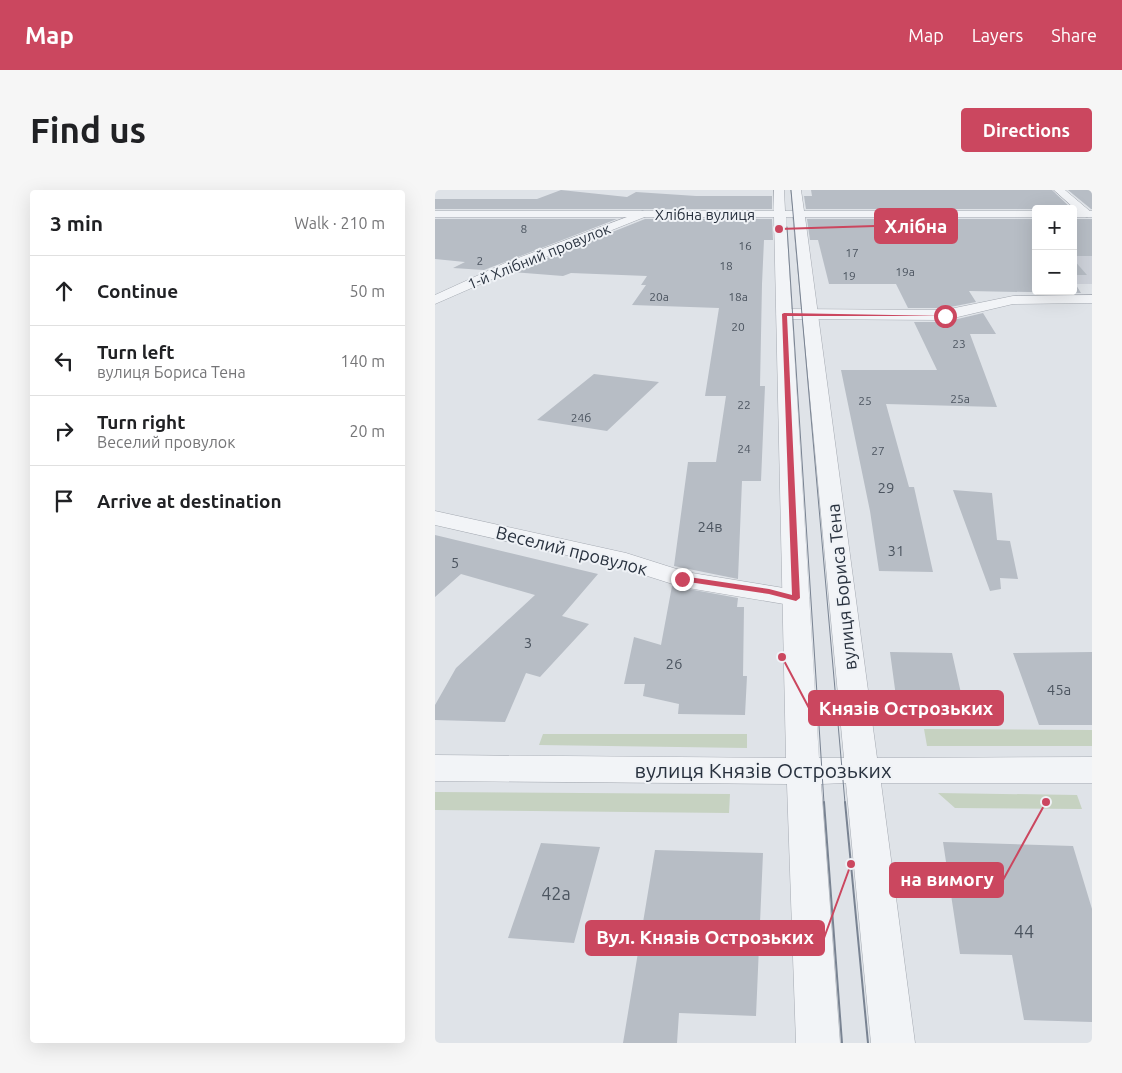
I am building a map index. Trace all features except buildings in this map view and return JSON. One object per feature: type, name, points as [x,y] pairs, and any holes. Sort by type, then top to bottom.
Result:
[{"type":"street","points":[[1059,190],[1089,214]]},
{"type":"street","name":"Хлібна вулиця","points":[[435,214],[643,214],[788,202],[1032,214]]},
{"type":"street","name":"вулиця Бориса Тена","points":[[788,202],[798,314],[861,771],[893,1043]]},
{"type":"street","name":"1-й Хлібний провулок","points":[[435,300],[511,266],[643,214]]},
{"type":"street","points":[[798,314],[945,316],[1013,300],[1092,299]]},
{"type":"street","name":"вулиця Бориса Тена","points":[[798,314],[796,598],[803,771],[818,1043]]},
{"type":"street","name":"Веселий провулок","points":[[435,518],[626,561],[682,579],[796,598]]},
{"type":"street","name":"вулиця Князів Острозьких","points":[[435,768],[803,771],[1092,770]]},
{"type":"shaded area","points":[[1077,243],[1092,243],[1092,284],[1077,284]]},
{"type":"green space","points":[[924,729],[1092,730],[1092,746],[927,746]]},
{"type":"green space","points":[[543,734],[747,734],[747,748],[539,745]]},
{"type":"green space","points":[[435,792],[730,794],[729,813],[435,810]]},
{"type":"green space","points":[[938,793],[1077,795],[1082,809],[955,808]]},
{"type":"tram line","points":[[791,190],[845,803]]},
{"type":"tram line","points":[[787,227],[824,803]]},
{"type":"tram line","points":[[824,802],[842,1043]]},
{"type":"tram line","points":[[845,802],[868,1043]]},
{"type":"place","name":"Хлібна","points":[[779,229]]},
{"type":"place","name":"Князів Острозьких","points":[[782,657]]},
{"type":"place","name":"на вимогу","points":[[1046,802]]},
{"type":"place","name":"Вул. Князів Острозьких","points":[[851,864]]},
{"type":"route","points":[[682,579],[796,598],[784,314],[945,316]]}]
